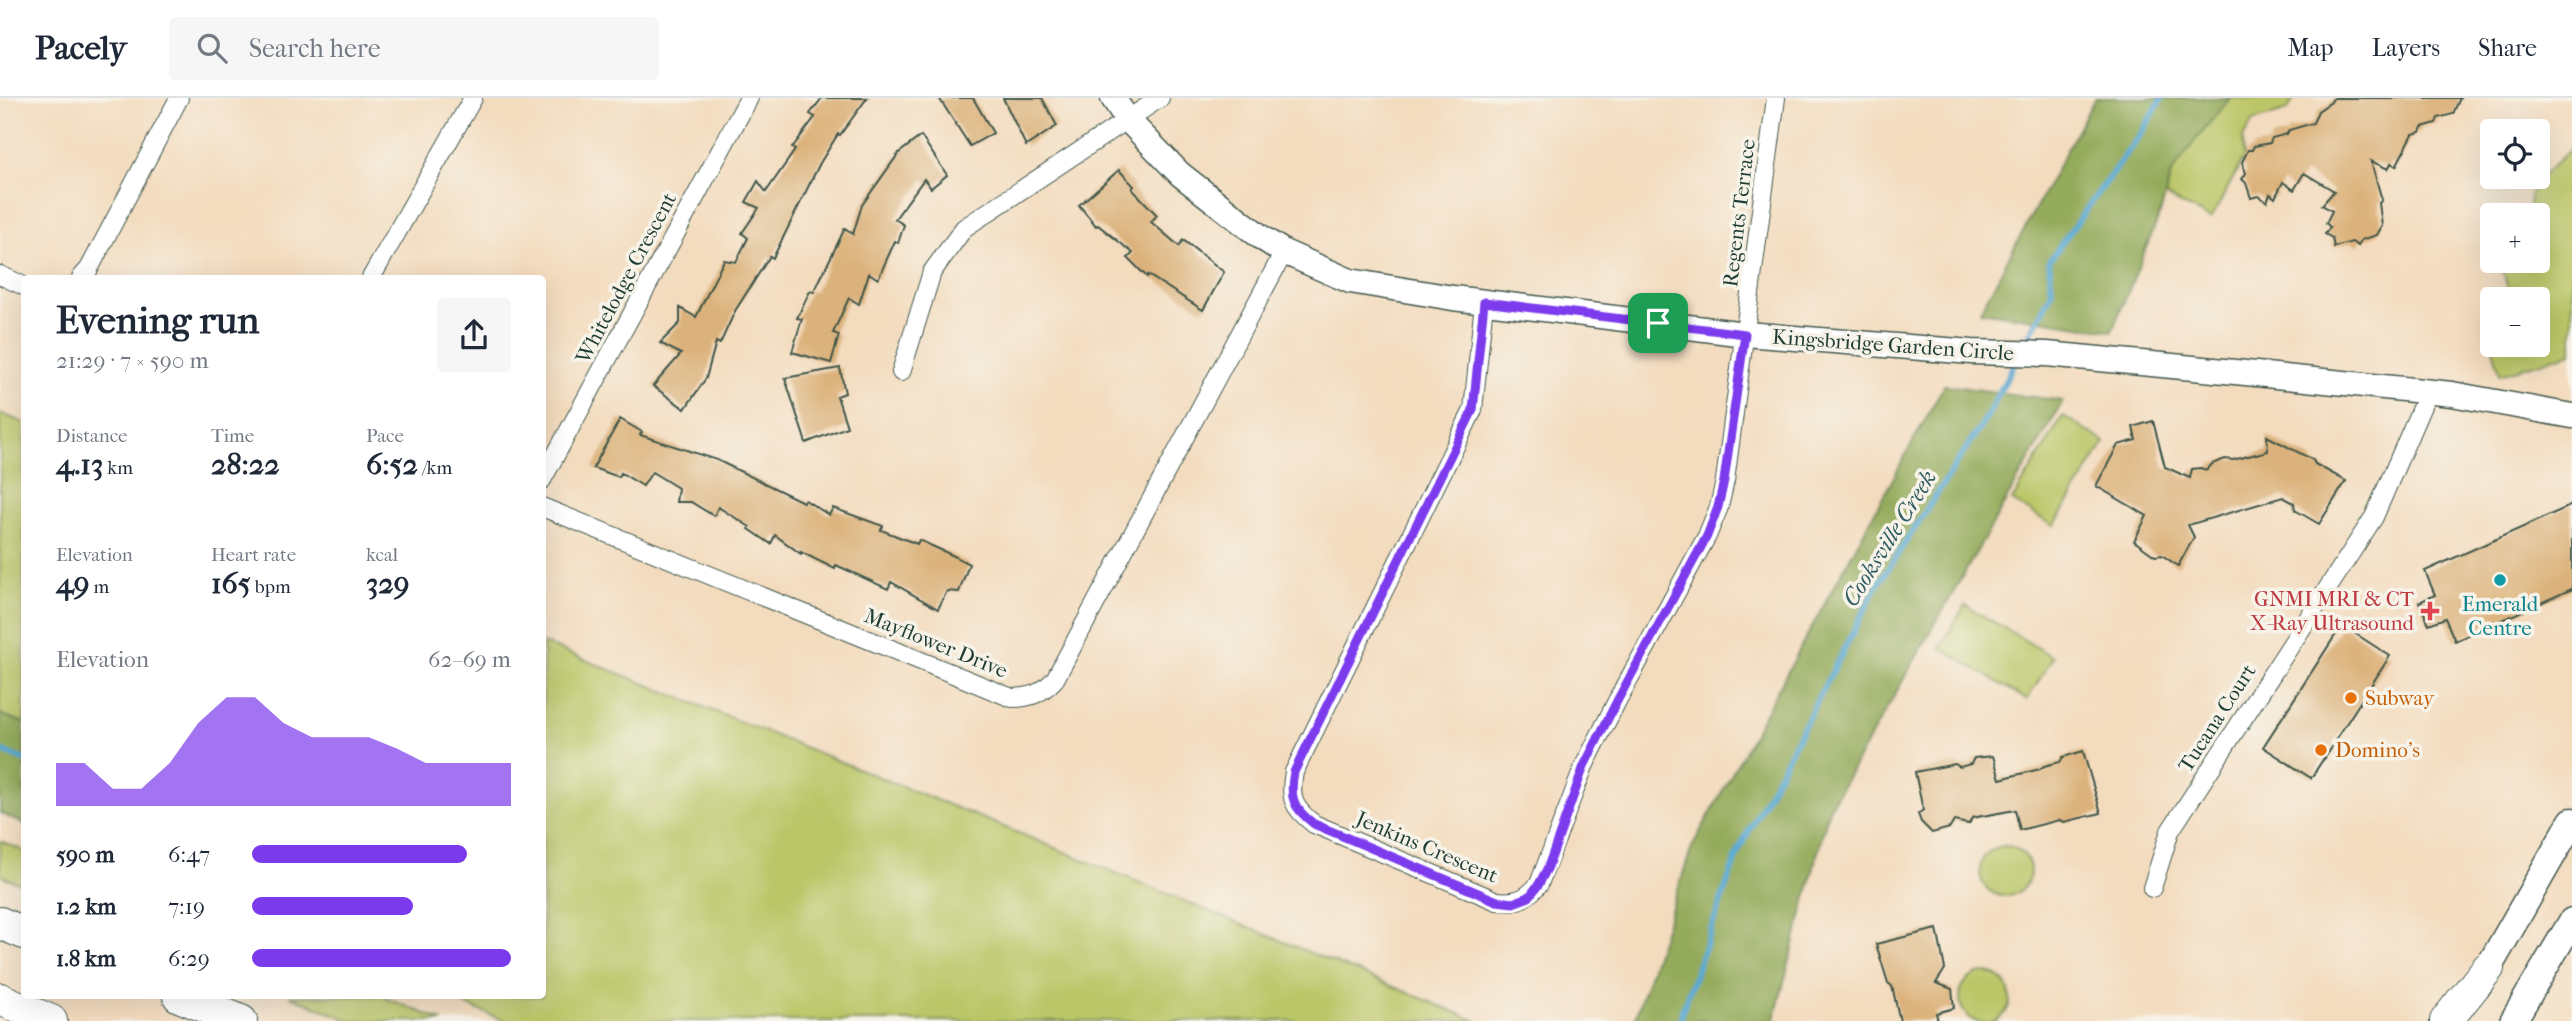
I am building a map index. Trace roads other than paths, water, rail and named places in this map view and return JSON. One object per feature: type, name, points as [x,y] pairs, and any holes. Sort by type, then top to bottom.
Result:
[{"type":"highway","points":[[0,923],[21,932]]},
{"type":"highway","points":[[2446,1021],[2488,968]]},
{"type":"highway","points":[[0,999],[51,1021]]},
{"type":"highway","points":[[186,999],[241,1021]]},
{"type":"main road","points":[[2458,1021],[2572,821]]},
{"type":"main road","points":[[2513,1021],[2572,921]]},
{"type":"street","points":[[84,275],[179,98]]},
{"type":"street","points":[[373,275],[473,98]]},
{"type":"street","name":"Whitelodge Crescent","points":[[546,473],[749,98]]},
{"type":"street","name":"Kingsbridge Garden Circle","points":[[1113,98],[1127,119],[1180,174],[1262,238],[1284,252],[1349,281],[1484,302],[1745,334],[1972,352],[2047,354],[2452,394],[2572,416]]},
{"type":"street","points":[[901,372],[932,272],[964,228],[1160,98]]},
{"type":"street","name":"Regents Terrace","points":[[1745,334],[1776,98]]},
{"type":"street","name":"Mayflower Drive","points":[[546,509],[1012,698],[1035,695],[1046,689],[1055,679],[1284,252]]},
{"type":"street","points":[[0,275],[21,285]]},
{"type":"street","name":"Jenkins Crescent","points":[[1484,302],[1473,410],[1294,772],[1291,788],[1293,801],[1300,814],[1314,824],[1497,901],[1513,903],[1529,897],[1548,867],[1584,766],[1707,536],[1724,481],[1745,334]]},
{"type":"street","name":"Tucana Court","points":[[2152,888],[2170,831],[2374,517],[2428,392]]},
{"type":"waterway","name":"Cooksville Creek","points":[[2023,347],[2052,292],[2049,261],[2144,129],[2162,98]]},
{"type":"waterway","name":"Cooksville Creek","points":[[1681,1021],[1682,1011],[1739,850],[1877,586],[1986,418],[2016,360]]},
{"type":"waterway","points":[[0,750],[21,759]]},
{"type":"place","name":"Emerald Centre","points":[[2500,580]]},
{"type":"place","name":"GNMI MRI & CT X-Ray Ultrasound","points":[[2430,611]]},
{"type":"place","name":"Subway","points":[[2351,698]]},
{"type":"place","name":"Domino's","points":[[2321,750]]}]
